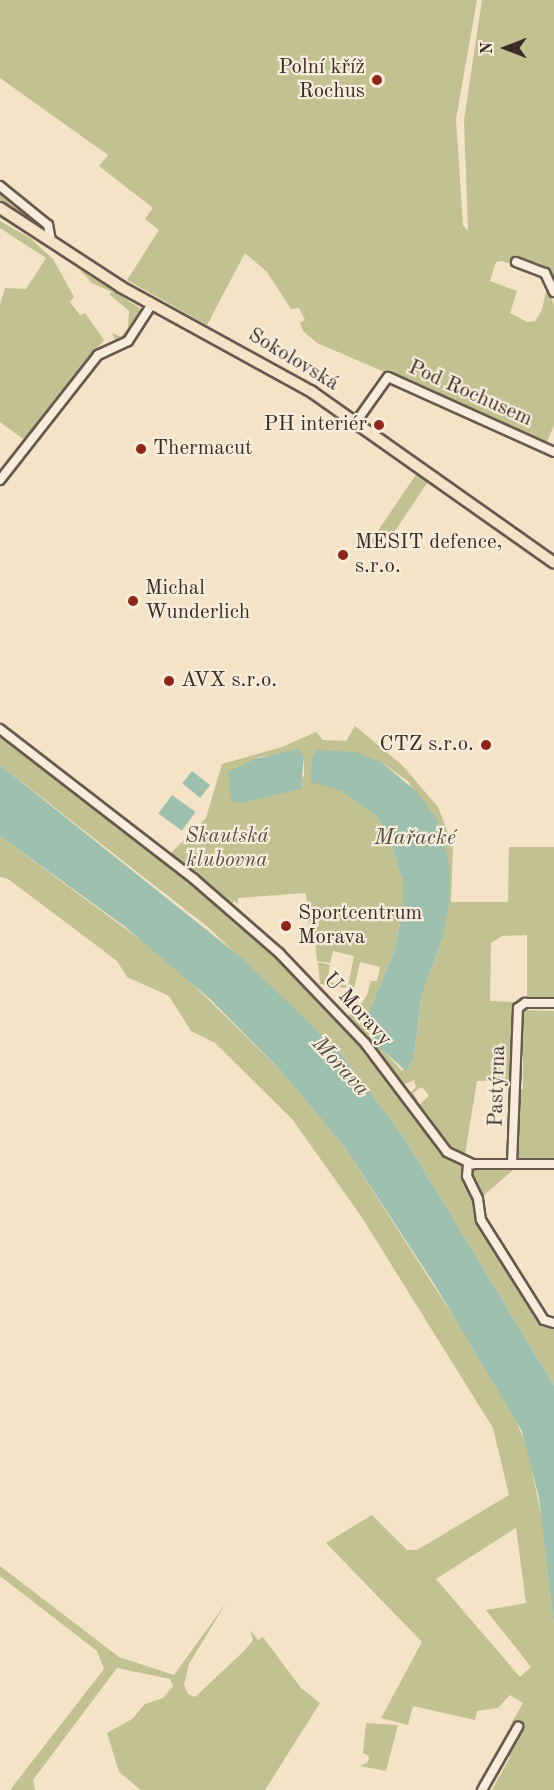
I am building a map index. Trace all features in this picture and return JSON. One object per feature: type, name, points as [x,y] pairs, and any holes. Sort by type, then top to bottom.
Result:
[{"type":"main road","name":"Sokolovská","points":[[0,208],[152,304],[283,374],[356,422],[553,561]]},
{"type":"street","points":[[0,186],[48,225],[51,241]]},
{"type":"street","points":[[516,262],[545,273],[554,292]]},
{"type":"street","points":[[0,480],[98,355],[128,341],[152,304]]},
{"type":"street","name":"Pod Rochusem","points":[[356,422],[388,377],[554,452]]},
{"type":"street","name":"U Moravy","points":[[0,729],[194,879],[257,933],[358,1035],[443,1148],[468,1163]]},
{"type":"street","name":"Pastýrna","points":[[512,1164],[518,1009],[525,1002],[554,1003]]},
{"type":"street","points":[[551,1323],[481,1220],[478,1199],[467,1176],[468,1163],[554,1164]]},
{"type":"street","points":[[482,1790],[518,1727]]},
{"type":"green space","points":[[0,0],[477,0],[456,119],[463,225],[468,231],[464,120],[482,0],[554,0],[554,277],[547,286],[554,305],[554,425],[547,442],[317,343],[303,331],[300,323],[305,320],[299,308],[291,309],[267,272],[245,253],[207,325],[127,280],[159,230],[145,219],[153,208],[99,166],[108,155],[0,78]],"holes":[[[502,261],[541,275],[547,286],[542,310],[535,321],[527,322],[510,313],[517,291],[490,281],[496,262]]]},
{"type":"green space","points":[[0,189],[49,229],[49,234],[0,203]]},
{"type":"green space","points":[[0,221],[30,238],[53,259],[74,297],[70,302],[80,315],[85,313],[104,340],[26,441],[0,422],[0,305],[5,288],[26,289],[46,258],[0,228]]},
{"type":"green space","points":[[79,269],[141,309],[121,340],[115,340],[112,333],[121,337],[128,328],[129,311],[109,294],[112,292],[92,283]]},
{"type":"green space","points":[[417,473],[429,481],[382,550],[371,542]]},
{"type":"green space","name":"Skautská klubovna","points":[[355,726],[403,766],[438,807],[453,846],[451,902],[508,902],[509,847],[554,847],[554,1000],[531,1000],[527,996],[527,935],[502,936],[491,943],[490,1001],[516,1002],[512,1081],[477,1081],[465,1154],[452,1152],[419,1110],[420,1104],[429,1096],[422,1087],[413,1093],[418,1101],[415,1100],[410,1093],[416,1087],[414,1080],[403,1085],[348,1017],[356,1002],[361,1004],[367,995],[371,981],[377,981],[380,967],[360,962],[354,989],[320,984],[318,962],[330,965],[327,981],[348,986],[354,956],[333,951],[330,963],[317,961],[315,941],[310,941],[306,893],[238,898],[238,904],[234,901],[231,906],[230,902],[209,889],[169,855],[206,818],[222,764],[282,747],[316,732],[323,740],[346,741]],"holes":[[[304,755],[304,777],[255,759],[264,756]],[[381,762],[409,782],[450,871],[443,937],[421,997],[414,1057],[402,1071],[369,1035],[365,1021],[394,952],[403,908],[403,882],[387,832],[375,815],[341,791]]]},
{"type":"green space","points":[[0,732],[228,908],[333,1010],[463,1165],[477,1204],[526,1295],[545,1325],[554,1326],[554,1385],[403,1136],[342,1055],[209,928],[0,765]]},
{"type":"green space","points":[[0,836],[169,961],[282,1072],[346,1149],[507,1400],[527,1446],[542,1520],[554,1626],[554,1790],[492,1790],[510,1757],[507,1754],[521,1728],[512,1722],[523,1703],[510,1695],[498,1708],[477,1711],[475,1720],[413,1706],[408,1725],[381,1718],[422,1642],[326,1543],[372,1515],[407,1550],[417,1550],[509,1495],[493,1428],[361,1216],[292,1119],[215,1043],[191,1031],[169,996],[127,977],[117,961],[8,879],[0,877]],"holes":[[[516,1528],[526,1603],[486,1610],[531,1667],[520,1677],[436,1579]]]},
{"type":"green space","points":[[523,1010],[554,1011],[554,1158],[514,1158],[519,1134],[520,1093],[516,1090],[523,1089]]},
{"type":"green space","points":[[473,1168],[515,1168],[482,1197],[471,1178]]},
{"type":"green space","points":[[0,1566],[119,1657],[174,1675],[226,1603],[189,1664],[184,1685],[188,1694],[195,1697],[244,1651],[253,1640],[250,1630],[258,1640],[263,1637],[301,1688],[320,1703],[265,1790],[141,1790],[119,1772],[107,1733],[132,1719],[145,1704],[163,1698],[173,1686],[170,1679],[117,1668],[33,1780],[35,1790],[10,1790],[104,1669],[97,1651],[0,1576]]},
{"type":"green space","points":[[366,1723],[398,1725],[386,1771],[360,1766],[368,1762],[369,1756],[363,1753]]},
{"type":"water","points":[[298,749],[304,755],[301,789],[241,803],[231,801],[228,772],[255,759]]},
{"type":"water","name":"Mařacké","points":[[317,750],[355,752],[381,762],[417,792],[436,818],[445,844],[450,871],[449,904],[443,937],[421,997],[414,1057],[406,1071],[379,1047],[365,1021],[394,952],[403,908],[403,882],[387,832],[375,815],[341,791],[311,782],[312,758]]},
{"type":"water","name":"Morava","points":[[0,765],[243,959],[342,1055],[403,1136],[554,1385],[554,1626],[539,1498],[522,1431],[433,1282],[346,1149],[282,1072],[210,999],[124,926],[0,836]]},
{"type":"water","points":[[192,771],[210,785],[200,798],[182,784]]},
{"type":"water","points":[[172,795],[195,812],[182,831],[158,814]]},
{"type":"place","name":"Polní kříž Rochus","points":[[377,80]]},
{"type":"place","name":"PH interiér","points":[[379,425]]},
{"type":"place","name":"Thermacut","points":[[141,449]]},
{"type":"place","name":"MESIT defence, s.r.o.","points":[[343,555]]},
{"type":"place","name":"Michal Wunderlich","points":[[133,601]]},
{"type":"place","name":"AVX s.r.o.","points":[[169,681]]},
{"type":"place","name":"CTZ s.r.o.","points":[[486,745]]},
{"type":"place","name":"Sportcentrum Morava","points":[[286,926]]}]
